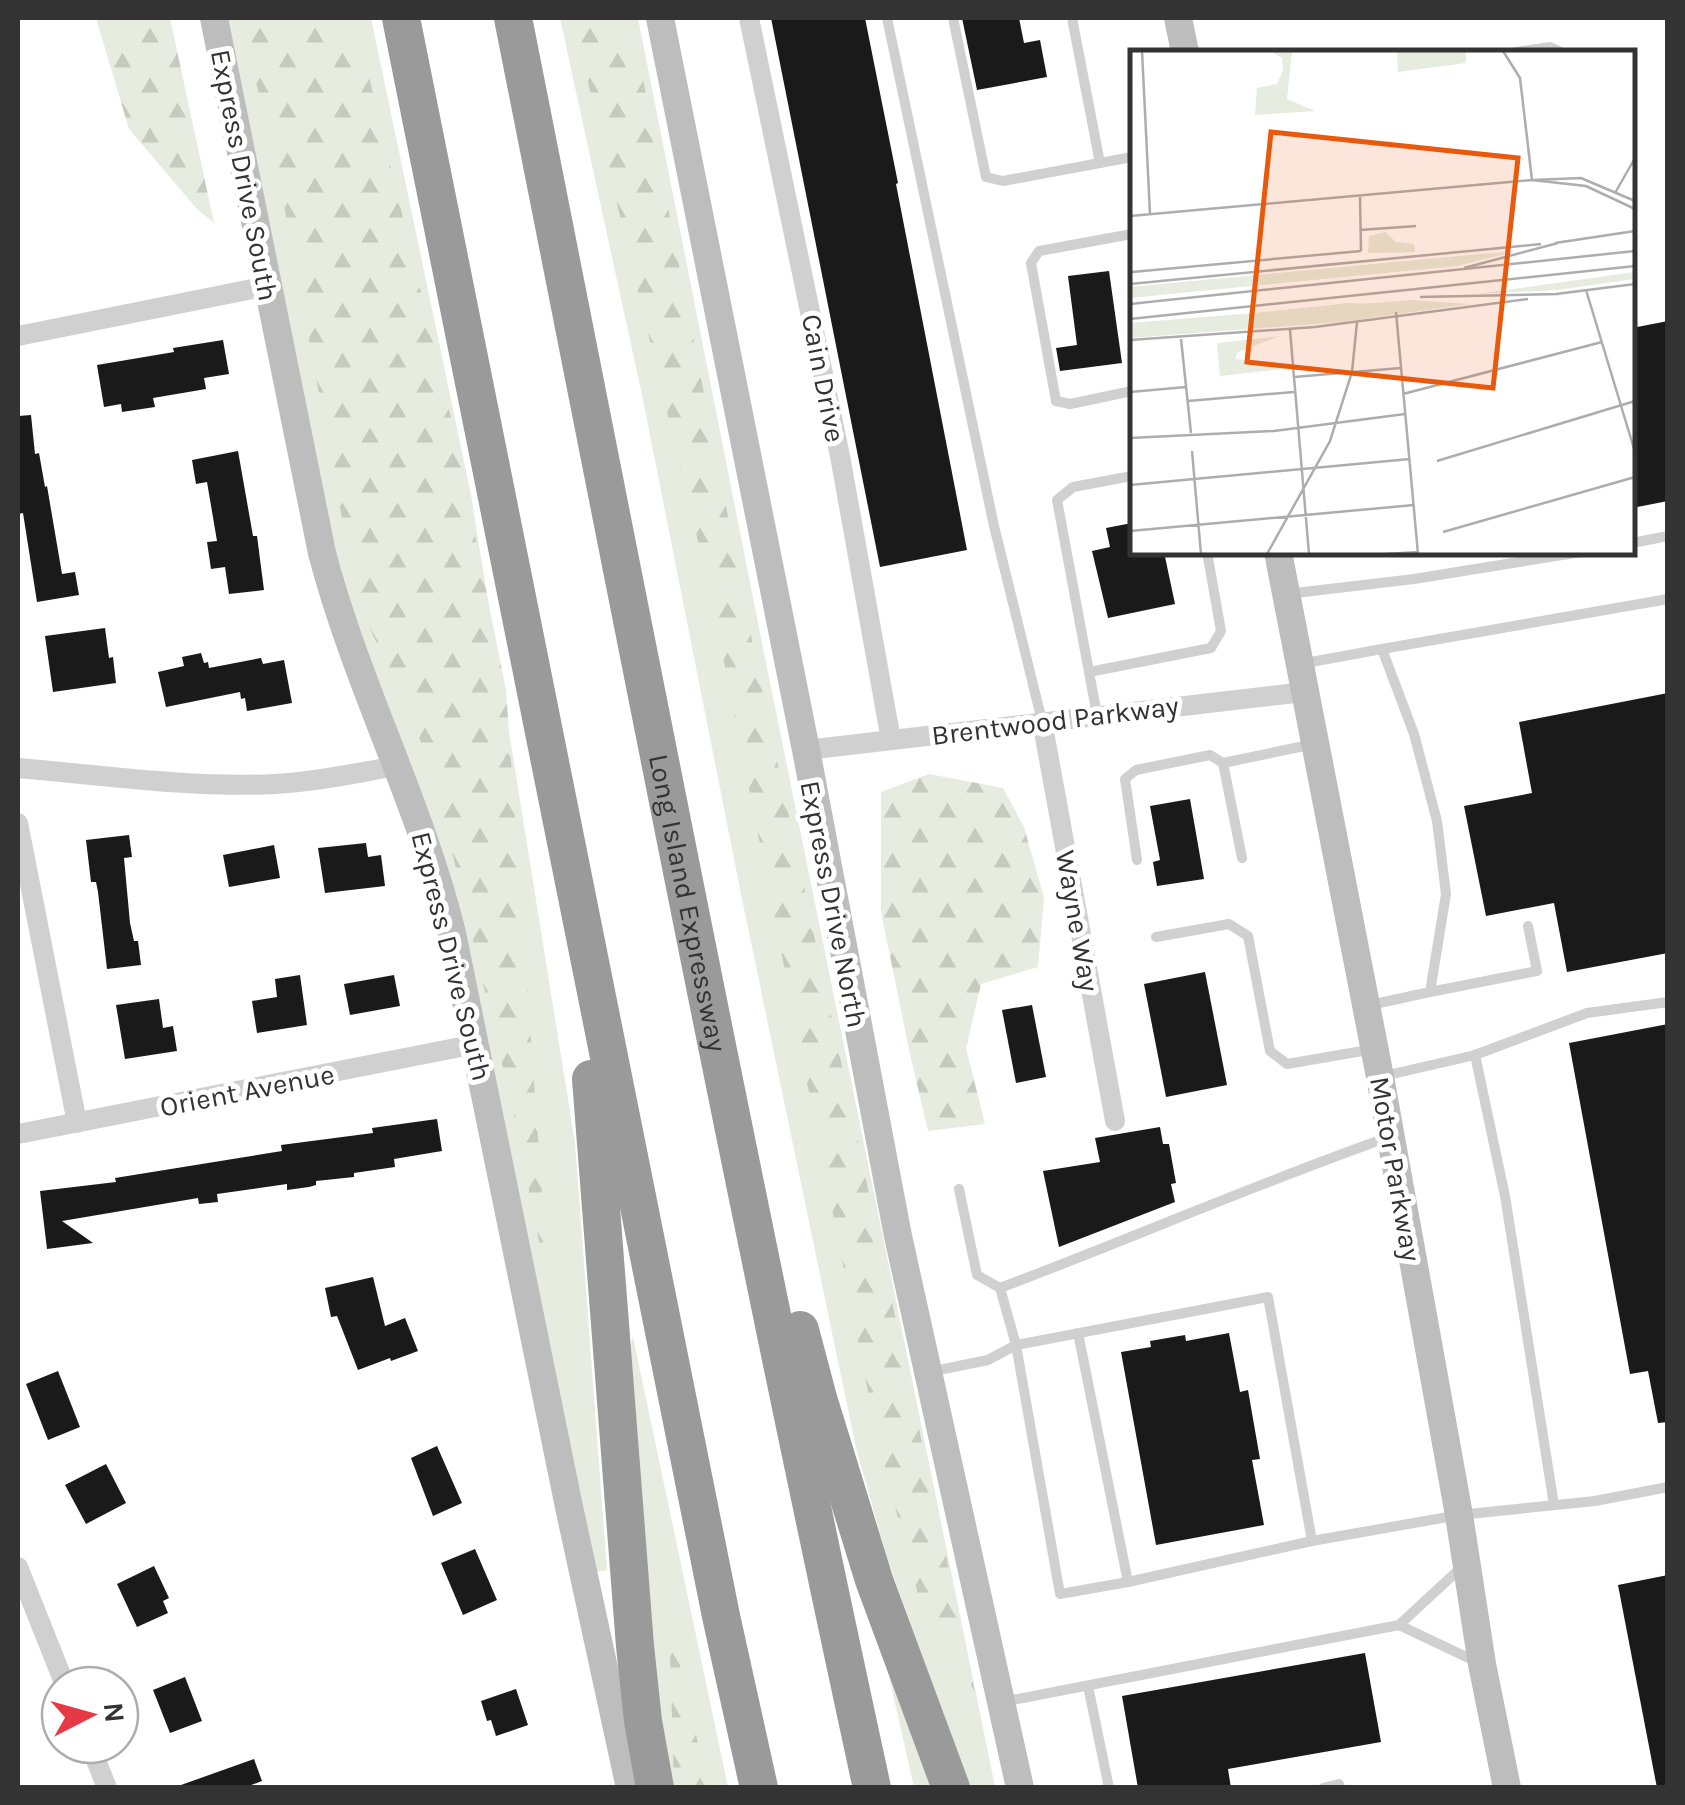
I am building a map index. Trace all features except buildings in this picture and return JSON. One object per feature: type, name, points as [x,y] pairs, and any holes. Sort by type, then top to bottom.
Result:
[{"type":"highway","points":[[401,18],[758,1788]]},
{"type":"highway","name":"Long Island Expressway","points":[[513,18],[670,812],[872,1788]]},
{"type":"highway","points":[[518,607],[588,1042],[634,1646],[655,1788]]},
{"type":"highway","points":[[670,812],[818,1398],[874,1580],[951,1788]]},
{"type":"main road","name":"Express Drive South","points":[[214,18],[303,469],[333,595],[440,887],[630,1788]]},
{"type":"main road","name":"Express Drive North","points":[[660,18],[887,1180],[1020,1788]]},
{"type":"main road","points":[[1178,18],[1185,50]]},
{"type":"main road","name":"Motor Parkway","points":[[1279,555],[1367,1006],[1507,1788]]},
{"type":"street","name":"Cain Drive","points":[[749,18],[840,456],[891,740]]},
{"type":"street","points":[[18,336],[267,286]]},
{"type":"street","name":"Brentwood Parkway","points":[[806,750],[1097,715],[1302,678]]},
{"type":"street","name":"Wayne Way","points":[[1042,721],[1115,1122]]},
{"type":"street","points":[[18,768],[160,781],[270,784],[328,779],[397,766]]},
{"type":"street","points":[[18,823],[77,1123]]},
{"type":"street","name":"Orient Avenue","points":[[18,1134],[476,1044]]},
{"type":"street","points":[[18,1567],[58,1665]]},
{"type":"lane","points":[[887,18],[994,526],[1042,721]]},
{"type":"lane","points":[[953,18],[986,177],[1002,181],[1130,157]]},
{"type":"lane","points":[[1072,18],[1100,163]]},
{"type":"lane","points":[[1527,50],[1550,46],[1557,50]]},
{"type":"lane","points":[[1130,234],[1040,252],[1031,263],[1056,401],[1070,404],[1130,391]]},
{"type":"lane","points":[[1097,715],[1057,500],[1073,487],[1130,476]]},
{"type":"lane","points":[[1635,542],[1668,536]]},
{"type":"lane","points":[[1089,672],[1211,648],[1220,630],[1207,555]]},
{"type":"lane","points":[[1286,594],[1414,579],[1562,555]]},
{"type":"lane","points":[[1302,678],[1382,649],[1668,600]]},
{"type":"lane","points":[[1382,649],[1414,734],[1437,821],[1446,894],[1430,992]]},
{"type":"lane","points":[[1137,860],[1125,779],[1136,770],[1210,755],[1223,763],[1315,744]]},
{"type":"lane","points":[[1223,763],[1242,858]]},
{"type":"lane","points":[[1156,938],[1229,924],[1248,936],[1270,1050],[1286,1064],[1374,1048]]},
{"type":"lane","points":[[1367,1006],[1537,971],[1528,926]]},
{"type":"lane","points":[[1380,1077],[1475,1055],[1587,1013],[1668,1002]]},
{"type":"lane","points":[[1475,1055],[1504,1196],[1554,1504]]},
{"type":"lane","points":[[1000,1288],[1311,1164],[1390,1137]]},
{"type":"lane","points":[[959,1190],[977,1275],[1000,1288],[1016,1344],[1060,1594],[1312,1541],[1459,1515],[1595,1501],[1668,1486]]},
{"type":"lane","points":[[928,1372],[988,1360],[1016,1344],[1268,1297],[1312,1541]]},
{"type":"lane","points":[[1078,1333],[1128,1582]]},
{"type":"lane","points":[[1001,1702],[1398,1625],[1466,1562]]},
{"type":"lane","points":[[1398,1625],[1482,1664]]},
{"type":"lane","points":[[1088,1686],[1109,1788]]},
{"type":"lane","points":[[1323,1788],[1339,1784],[1340,1788]]},
{"type":"green space","points":[[96,18],[170,18],[214,223],[197,209],[129,129]]},
{"type":"green space","points":[[226,18],[371,18],[471,495],[575,1143],[607,1570],[594,1572],[457,907],[362,652],[335,554]]},
{"type":"green space","points":[[239,18],[355,18],[454,430],[506,690],[549,1292],[513,1110],[432,767],[357,599],[275,156]]},
{"type":"green space","points":[[560,18],[638,18],[995,1787],[970,1787],[888,1561],[856,1448],[642,395]]},
{"type":"green space","points":[[576,18],[631,18],[759,676],[975,1692],[921,1606],[877,1437],[710,591],[582,58]]},
{"type":"green space","points":[[929,774],[1003,788],[1024,827],[1044,898],[1038,967],[981,984],[966,1048],[985,1124],[928,1131],[881,912],[881,792]]},
{"type":"green space","points":[[633,1337],[728,1787],[663,1787],[625,1367]]},
{"type":"green space","points":[[874,1610],[939,1787],[914,1787]]},
{"type":"green space","points":[[669,1617],[708,1787],[674,1787]]}]
